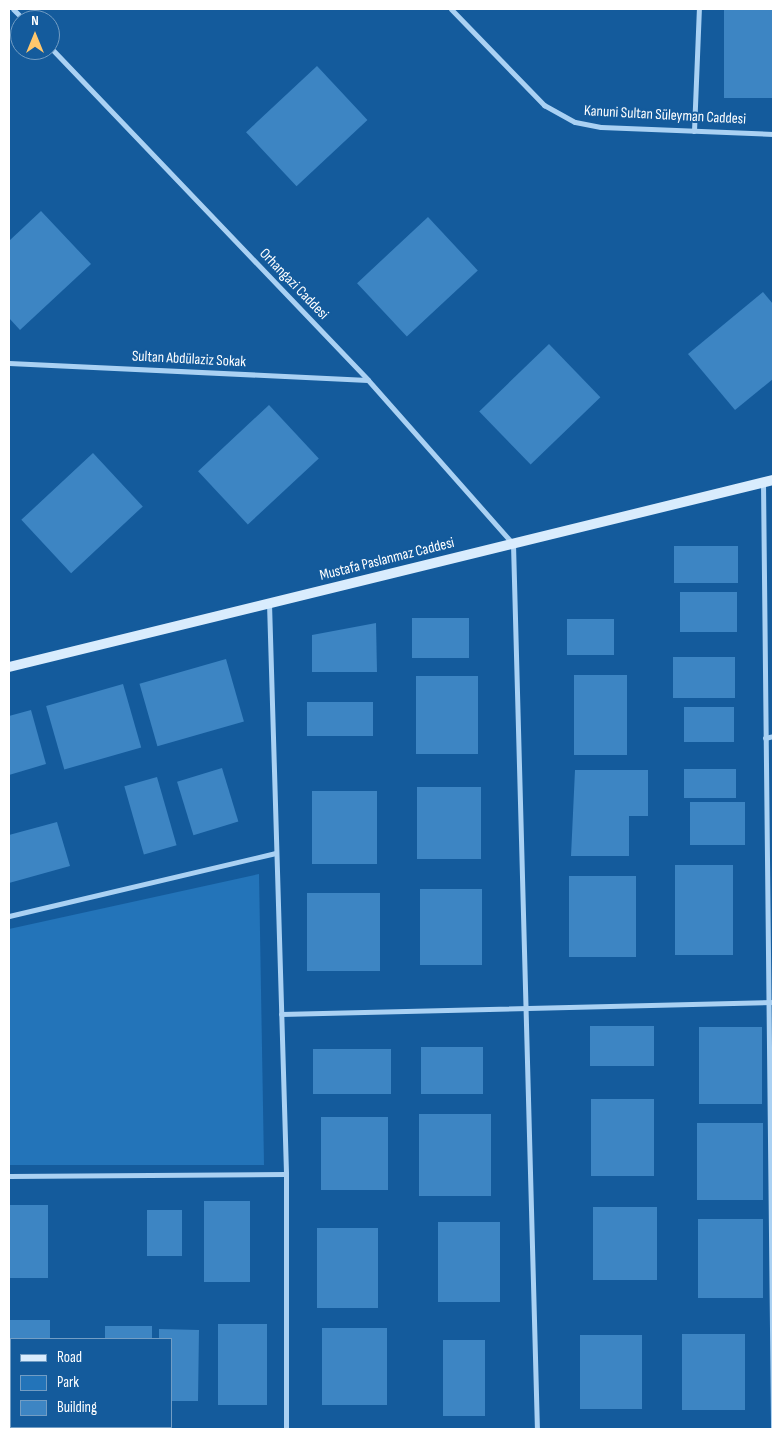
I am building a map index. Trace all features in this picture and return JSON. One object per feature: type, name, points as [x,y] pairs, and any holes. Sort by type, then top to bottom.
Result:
[{"type":"street","name":"Kanuni Sultan Süleyman Caddesi","points":[[450,9],[544,105],[563,118],[584,125],[773,134]]},
{"type":"street","points":[[694,131],[699,9]]},
{"type":"street","name":"Orhangazi Caddesi","points":[[60,57],[368,380],[513,544]]},
{"type":"street","name":"Sultan Abdülaziz Sokak","points":[[9,363],[368,380]]},
{"type":"street","points":[[768,481],[765,738],[771,1002],[773,1429]]},
{"type":"street","name":"Mustafa Paslanmaz Caddesi","points":[[9,667],[768,481]]},
{"type":"street","points":[[513,544],[537,1429]]},
{"type":"street","points":[[269,604],[286,1174],[286,1429]]},
{"type":"street","points":[[765,738],[773,736]]},
{"type":"street","points":[[9,916],[276,853]]},
{"type":"street","points":[[281,1014],[771,1002]]},
{"type":"street","points":[[9,1176],[286,1174]]},
{"type":"green space","points":[[259,874],[264,1165],[9,1165],[9,929]]},
{"type":"building","points":[[724,9],[773,9],[773,98],[724,98]]},
{"type":"building","points":[[317,66],[367,120],[297,186],[246,132]]},
{"type":"building","points":[[41,211],[91,264],[20,330],[9,318],[9,241]]},
{"type":"building","points":[[428,217],[478,270],[407,337],[357,283]]},
{"type":"building","points":[[763,292],[773,304],[773,379],[735,410],[688,354]]},
{"type":"building","points":[[549,344],[600,397],[531,465],[479,411]]},
{"type":"building","points":[[269,405],[319,458],[248,525],[198,471]]},
{"type":"building","points":[[93,453],[143,506],[71,573],[21,520]]},
{"type":"building","points":[[674,546],[738,546],[738,583],[674,583]]},
{"type":"building","points":[[680,592],[737,592],[737,632],[680,632]]},
{"type":"building","points":[[412,618],[469,618],[469,658],[412,658]]},
{"type":"building","points":[[567,619],[614,619],[614,655],[567,655]]},
{"type":"building","points":[[376,623],[377,672],[312,672],[312,635]]},
{"type":"building","points":[[673,657],[735,657],[735,698],[673,698]]},
{"type":"building","points":[[226,659],[244,721],[157,746],[139,684]]},
{"type":"building","points":[[574,675],[627,675],[627,755],[574,755]]},
{"type":"building","points":[[416,676],[478,676],[478,754],[416,754]]},
{"type":"building","points":[[123,684],[141,747],[64,769],[46,706]]},
{"type":"building","points":[[307,702],[373,702],[373,736],[307,736]]},
{"type":"building","points":[[684,707],[734,707],[734,742],[684,742]]},
{"type":"building","points":[[31,710],[46,764],[9,775],[9,716]]},
{"type":"building","points":[[222,768],[238,822],[193,835],[177,782]]},
{"type":"building","points":[[684,769],[736,769],[736,798],[684,798]]},
{"type":"building","points":[[575,770],[648,770],[648,816],[629,816],[629,856],[571,856]]},
{"type":"building","points":[[157,777],[177,845],[144,855],[124,786]]},
{"type":"building","points":[[417,787],[481,787],[481,859],[417,859]]},
{"type":"building","points":[[312,791],[377,791],[377,864],[312,864]]},
{"type":"building","points":[[690,802],[745,802],[745,845],[690,845]]},
{"type":"building","points":[[57,822],[70,866],[9,883],[9,835]]},
{"type":"building","points":[[675,865],[733,865],[733,955],[675,955]]},
{"type":"building","points":[[569,876],[636,876],[636,957],[569,957]]},
{"type":"building","points":[[420,889],[482,889],[482,965],[420,965]]},
{"type":"building","points":[[307,893],[380,893],[380,971],[307,971]]},
{"type":"building","points":[[590,1026],[654,1026],[654,1066],[590,1066]]},
{"type":"building","points":[[699,1027],[762,1027],[762,1104],[699,1104]]},
{"type":"building","points":[[421,1047],[483,1047],[483,1094],[421,1094]]},
{"type":"building","points":[[313,1049],[391,1049],[391,1094],[313,1094]]},
{"type":"building","points":[[591,1099],[654,1099],[654,1176],[591,1176]]},
{"type":"building","points":[[419,1114],[491,1114],[491,1196],[419,1196]]},
{"type":"building","points":[[321,1117],[388,1117],[388,1190],[321,1190]]},
{"type":"building","points":[[697,1123],[763,1123],[763,1200],[697,1200]]},
{"type":"building","points":[[204,1201],[250,1201],[250,1282],[204,1282]]},
{"type":"building","points":[[9,1205],[48,1205],[48,1278],[9,1278]]},
{"type":"building","points":[[593,1207],[657,1207],[657,1280],[593,1280]]},
{"type":"building","points":[[147,1210],[182,1210],[182,1256],[147,1256]]},
{"type":"building","points":[[698,1219],[763,1219],[763,1298],[698,1298]]},
{"type":"building","points":[[438,1222],[500,1222],[500,1302],[438,1302]]},
{"type":"building","points":[[317,1228],[378,1228],[378,1308],[317,1308]]},
{"type":"building","points":[[10,1320],[50,1320],[50,1338],[10,1338]]},
{"type":"building","points":[[218,1324],[267,1324],[267,1405],[218,1405]]},
{"type":"building","points":[[105,1326],[152,1326],[152,1338],[105,1338]]},
{"type":"building","points":[[322,1328],[387,1328],[387,1405],[322,1405]]},
{"type":"building","points":[[159,1329],[199,1330],[198,1401],[172,1401],[172,1338],[159,1338]]},
{"type":"building","points":[[682,1334],[745,1334],[745,1410],[682,1410]]},
{"type":"building","points":[[580,1335],[642,1335],[642,1409],[580,1409]]},
{"type":"building","points":[[443,1340],[485,1340],[485,1416],[443,1416]]},
{"type":"building","points":[[10,1351],[10,1394],[9,1394]]}]
